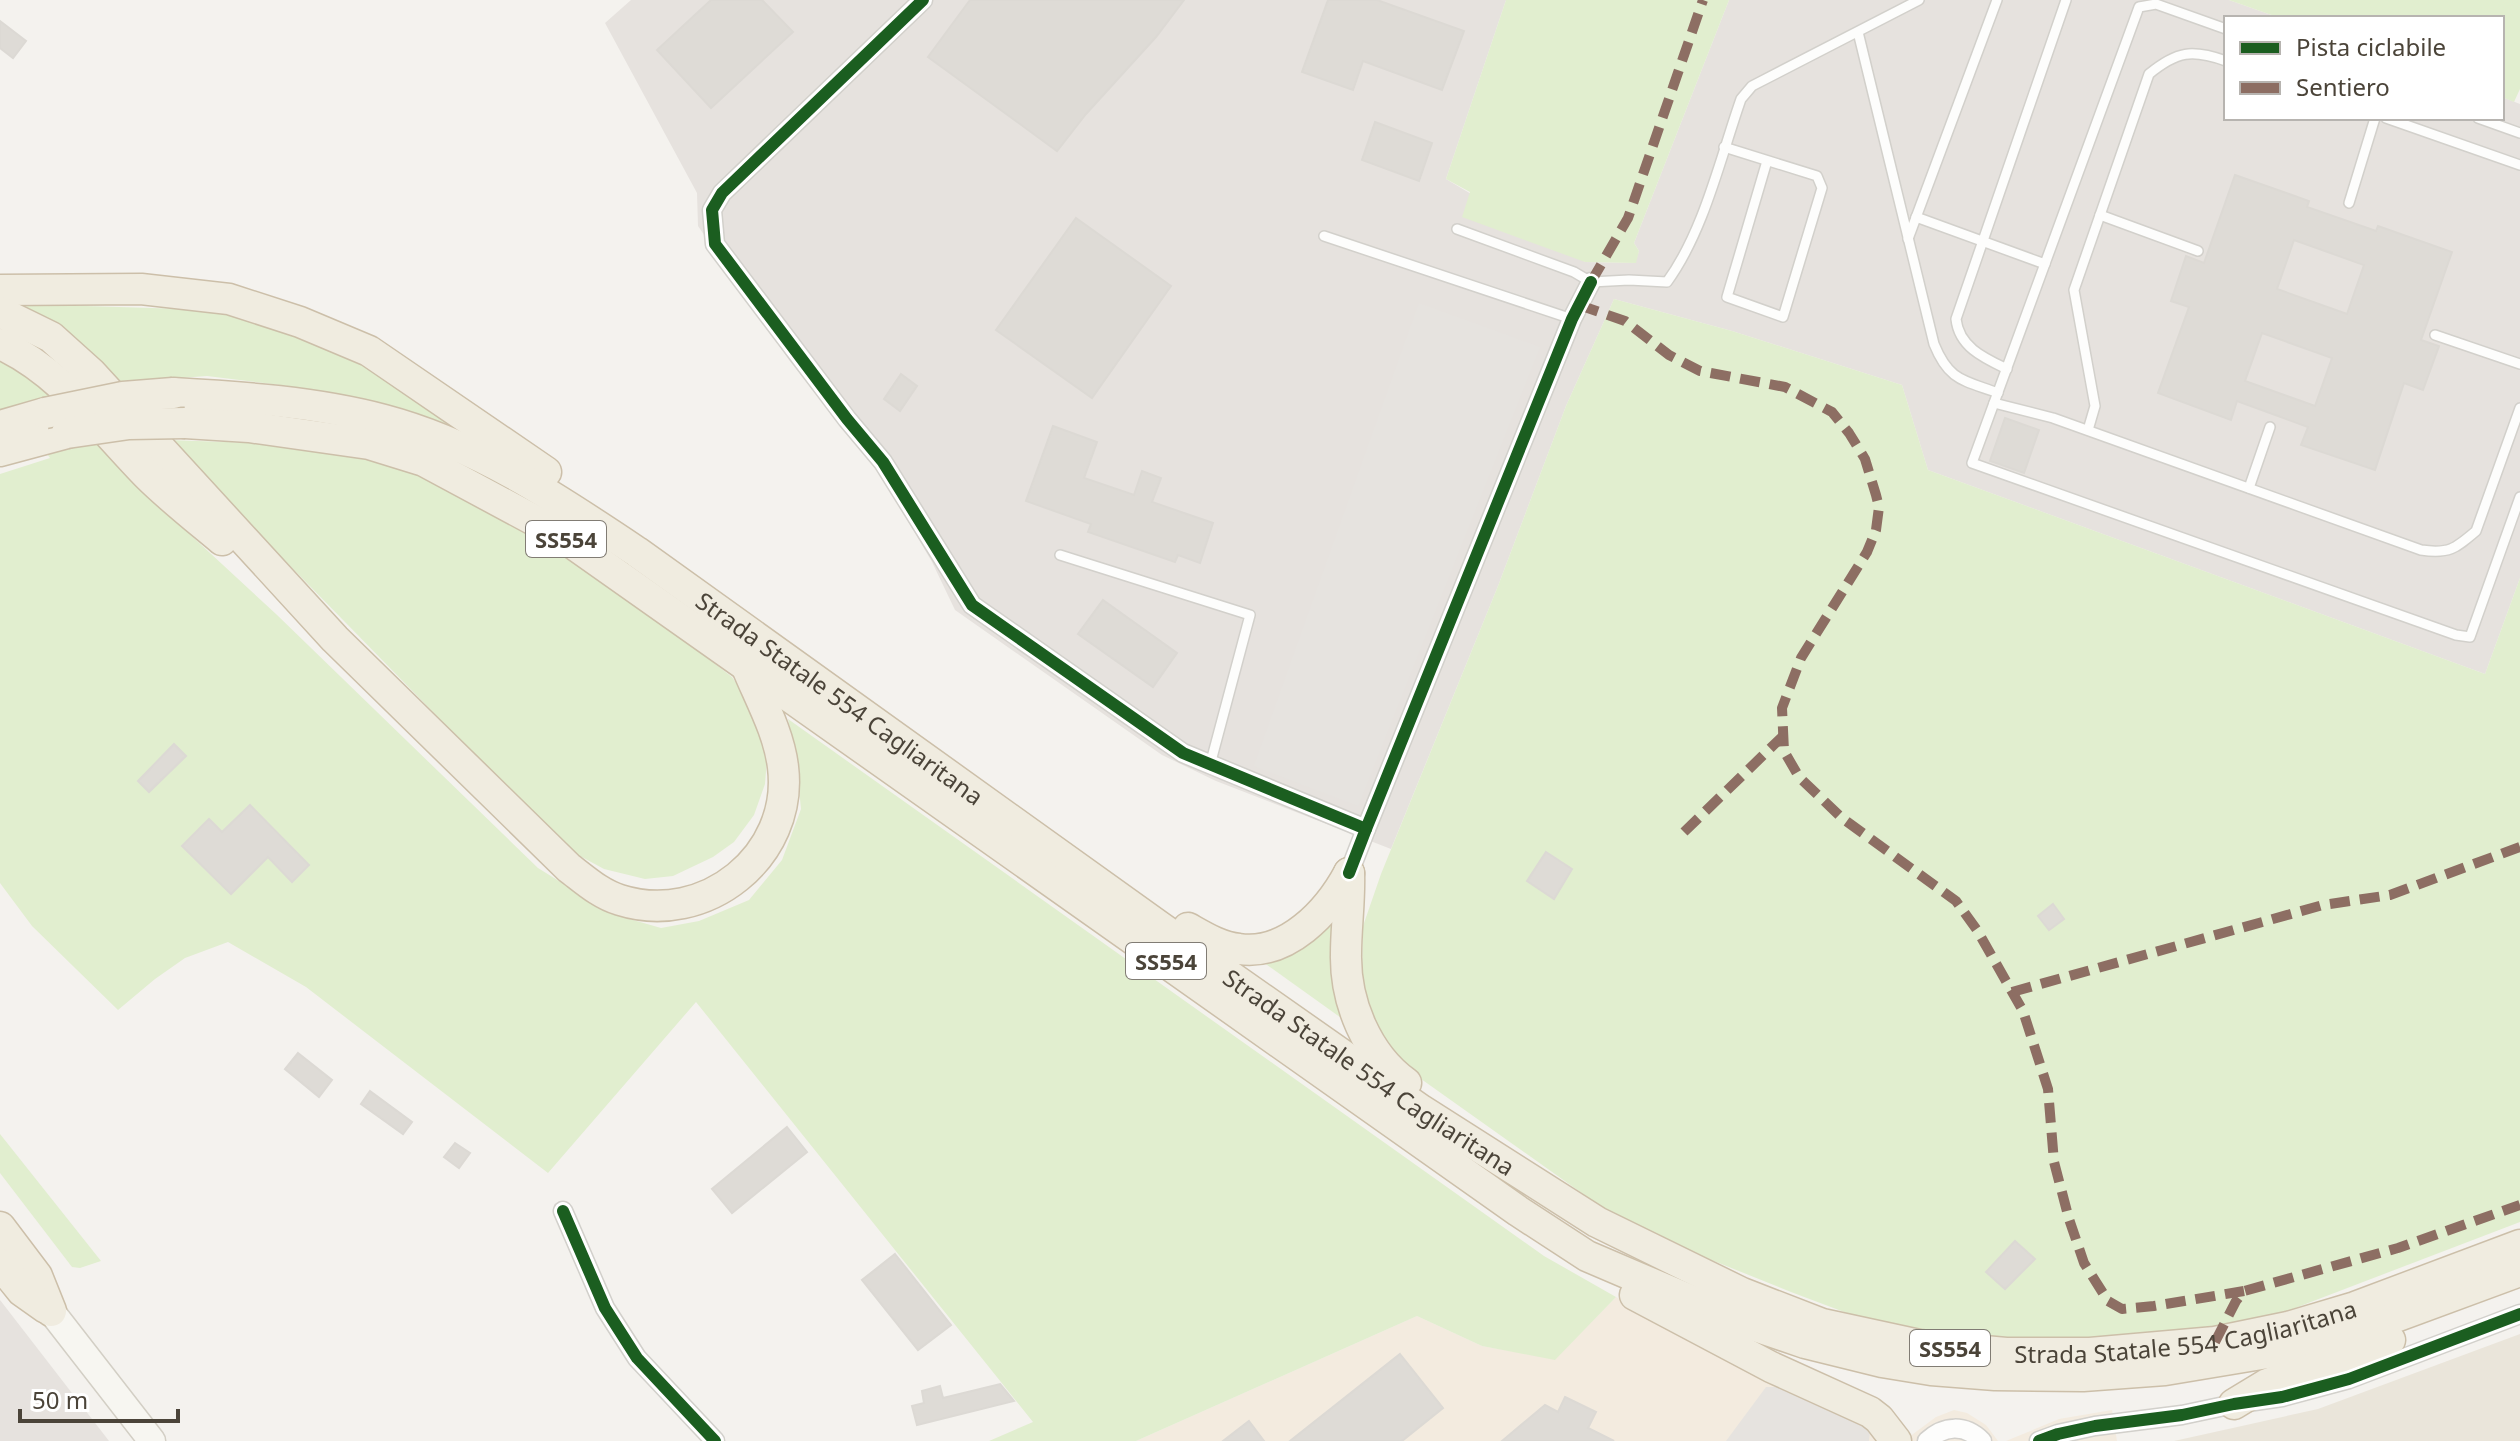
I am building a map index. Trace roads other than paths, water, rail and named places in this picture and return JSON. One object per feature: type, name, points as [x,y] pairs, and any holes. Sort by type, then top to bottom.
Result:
[{"type":"highway","points":[[0,290],[141,289],[229,299],[300,322],[369,351],[451,406],[587,500],[637,552]]},
{"type":"highway","points":[[0,312],[51,337],[91,373],[335,639],[569,868],[600,891],[641,905],[670,906],[699,900],[724,888],[747,871],[765,848],[776,827],[783,802],[784,769],[779,746],[746,665]]},
{"type":"highway","points":[[0,344],[22,354],[67,392],[151,478],[335,639]]},
{"type":"highway","name":"Strada Statale 554 Cagliaritana","points":[[0,451],[56,423],[123,397],[173,393],[270,399],[384,420],[456,445],[552,496],[637,552],[1421,1110],[1597,1222],[1742,1293],[1822,1324],[1919,1345],[2006,1353],[2090,1353],[2215,1342],[2288,1327],[2355,1307],[2520,1245]]},
{"type":"highway","name":"Strada Statale 554 Cagliaritana","points":[[0,426],[185,423],[249,427],[369,444],[424,461],[558,533],[1518,1211],[1587,1256],[1732,1318],[1805,1343],[1882,1362],[1995,1375],[2083,1376],[2165,1370],[2291,1349],[2371,1326],[2520,1271]]},
{"type":"highway","points":[[1160,927],[1179,923],[1216,943],[1240,950],[1273,947],[1305,927],[1334,896],[1349,873]]},
{"type":"highway","points":[[1349,873],[1350,913],[1346,953],[1352,999],[1366,1033],[1389,1070],[1420,1093],[1421,1110]]},
{"type":"highway","points":[[0,1227],[37,1276],[51,1311]]},
{"type":"highway","points":[[1587,1256],[1637,1297],[1771,1367],[1870,1412],[1879,1419],[1889,1437]]},
{"type":"highway","points":[[0,1264],[22,1291],[51,1311]]},
{"type":"highway","points":[[2234,1404],[2267,1384],[2502,1299],[2520,1280]]},
{"type":"main road","points":[[51,1311],[152,1441]]},
{"type":"street","points":[[923,0],[722,193],[712,210],[715,244],[883,462],[972,605],[1183,753],[1366,829]]},
{"type":"street","points":[[1349,873],[1572,319],[1591,282]]},
{"type":"street","points":[[563,1211],[605,1308],[637,1358],[715,1441]]},
{"type":"street","points":[[2039,1441],[2095,1426],[2182,1415],[2282,1397],[2349,1379],[2520,1314]]},
{"type":"street","points":[[1927,1441],[1947,1428],[1959,1428],[1971,1431],[1982,1441]]},
{"type":"lane","points":[[1457,229],[1574,272],[1591,282],[1667,282],[1682,262],[1741,99],[1752,86],[1919,0]]},
{"type":"lane","points":[[1908,239],[1997,0]]},
{"type":"lane","points":[[2007,369],[1977,355],[1957,332],[1956,319],[2066,0]]},
{"type":"lane","points":[[2224,28],[2156,4],[2139,7],[1972,463],[2456,635],[2470,637],[2520,497]]},
{"type":"lane","points":[[1858,32],[1934,344],[1942,364],[1955,377],[1996,398],[2421,550],[2441,553],[2460,545],[2476,531],[2520,408]]},
{"type":"lane","points":[[2088,430],[2095,406],[2074,290],[2149,74],[2165,60],[2187,53],[2205,54],[2224,60]]},
{"type":"lane","points":[[2349,203],[2374,120]]},
{"type":"lane","points":[[2392,120],[2520,165]]},
{"type":"lane","points":[[2484,120],[2520,133]]},
{"type":"lane","points":[[1724,147],[1817,176],[1822,188],[1783,317],[1727,297],[1767,161]]},
{"type":"lane","points":[[2100,215],[2198,251]]},
{"type":"lane","points":[[1916,217],[2045,264]]},
{"type":"lane","points":[[1324,236],[1572,319]]},
{"type":"lane","points":[[2435,335],[2520,364]]},
{"type":"lane","points":[[2249,488],[2270,427]]},
{"type":"lane","points":[[1060,555],[1250,615],[1210,765]]}]
